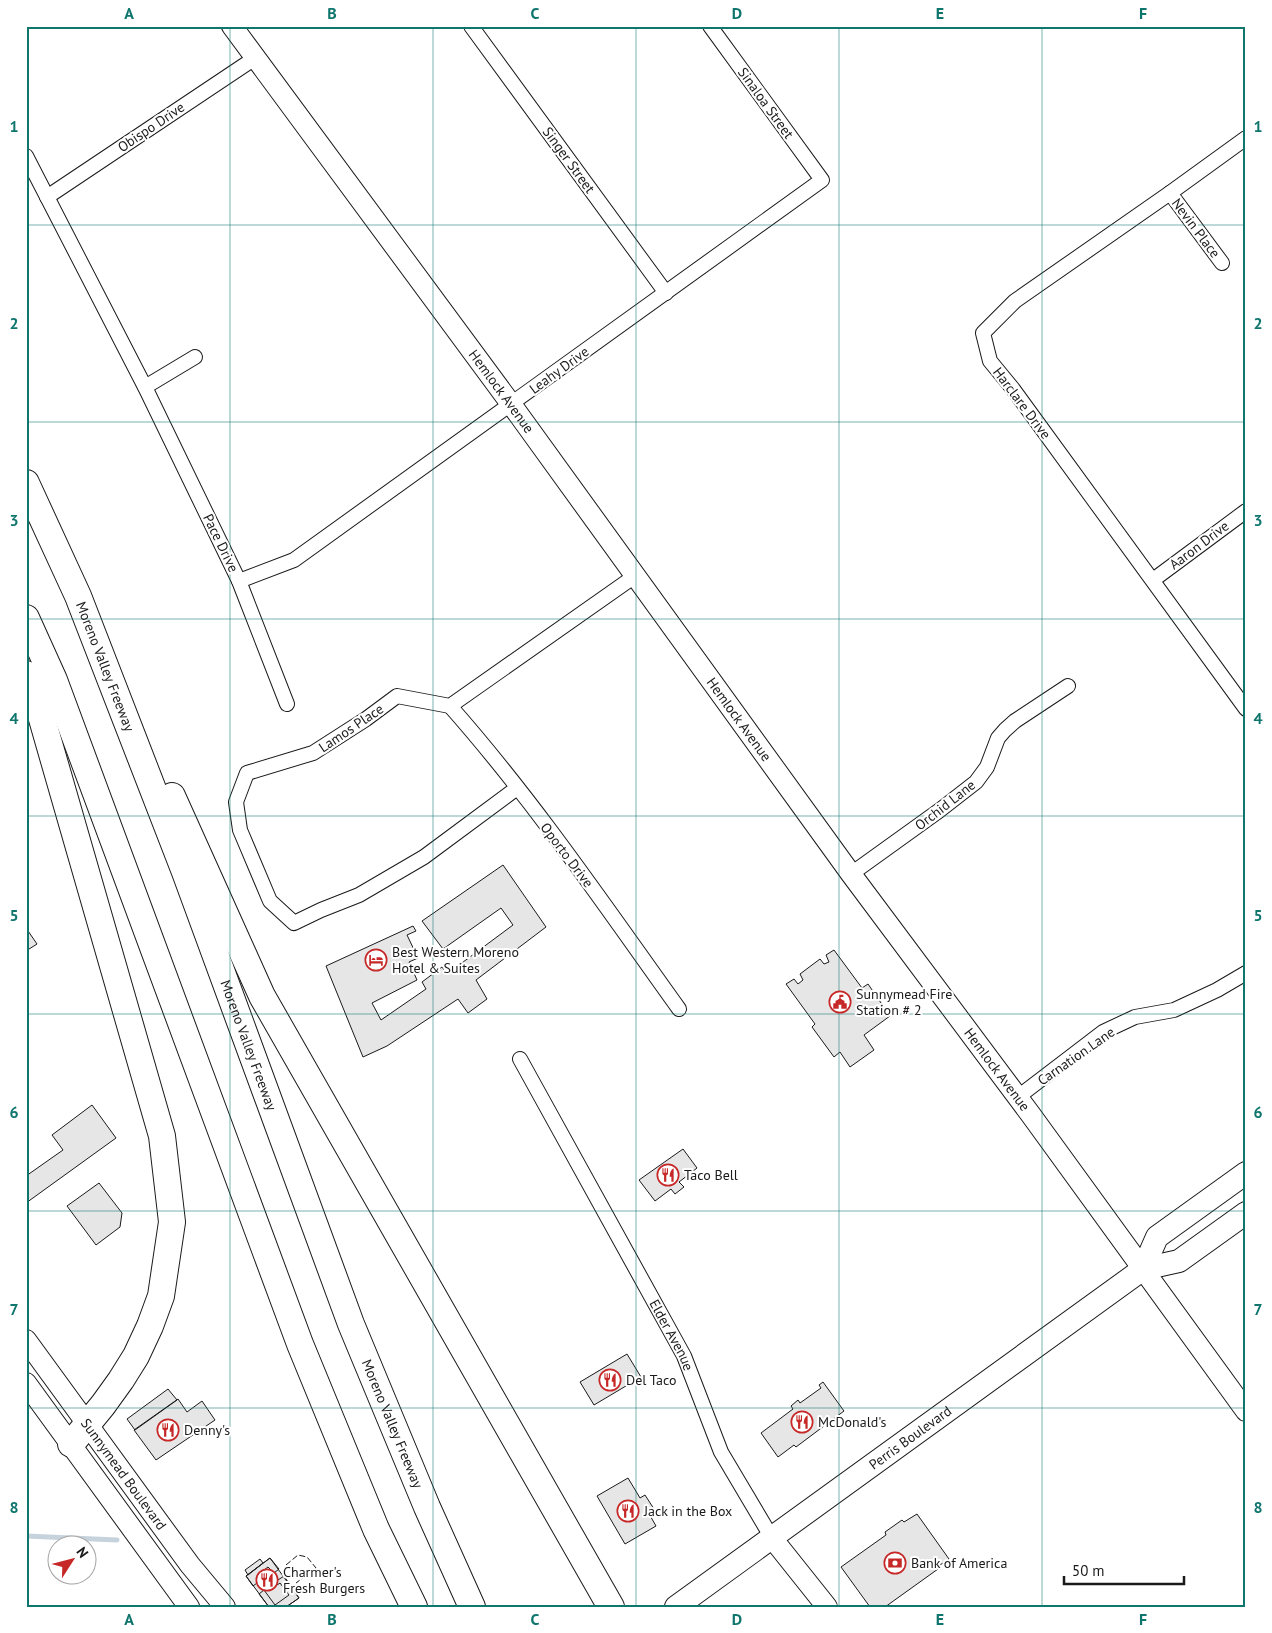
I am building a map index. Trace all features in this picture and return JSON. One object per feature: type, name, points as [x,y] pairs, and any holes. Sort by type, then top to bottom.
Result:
[{"type":"highway","name":"Moreno Valley Freeway","points":[[26,483],[78,596],[185,872],[352,1324],[427,1507],[472,1607]]},
{"type":"highway","points":[[78,596],[188,829],[262,996],[611,1607]]},
{"type":"highway","points":[[26,618],[58,689],[300,1344],[376,1529],[414,1607]]},
{"type":"highway","points":[[26,674],[45,731],[162,1136],[172,1222],[161,1296],[153,1319],[136,1356],[125,1374],[103,1405],[71,1444]]},
{"type":"main road","points":[[1143,1269],[1157,1237],[1246,1173]]},
{"type":"main road","name":"Perris Boulevard","points":[[676,1607],[1143,1269],[1178,1261],[1246,1213]]},
{"type":"street","name":"Hemlock Avenue","points":[[232,26],[511,404],[851,874],[1018,1097],[1246,1411]]},
{"type":"street","name":"Singer Street","points":[[471,26],[666,293]]},
{"type":"street","name":"Sinaloa Street","points":[[710,26],[822,180]]},
{"type":"street","name":"Obispo Drive","points":[[47,197],[255,58]]},
{"type":"street","name":"Harclare Drive","points":[[1246,138],[1015,302],[983,333],[990,361],[1013,389],[1246,709]]},
{"type":"street","name":"Pace Drive","points":[[26,156],[145,386],[239,581],[287,704]]},
{"type":"street","name":"Leahy Drive","points":[[239,581],[294,560],[822,180]]},
{"type":"street","name":"Nevin Place","points":[[1170,193],[1222,263]]},
{"type":"street","points":[[145,386],[196,357]]},
{"type":"street","name":"Aaron Drive","points":[[1153,580],[1246,511]]},
{"type":"street","points":[[450,706],[634,576]]},
{"type":"street","name":"Orchid Lane","points":[[851,874],[976,782],[987,766],[998,738],[1005,730],[1015,721],[1068,686]]},
{"type":"street","name":"Lamos Place","points":[[450,706],[397,696],[313,752],[247,773],[236,802],[240,830],[270,901],[294,923],[358,895],[424,857],[517,788]]},
{"type":"street","name":"Oporto Drive","points":[[450,706],[485,746],[517,788],[679,1009]]},
{"type":"street","name":"Carnation Lane","points":[[1018,1097],[1104,1032],[1135,1017],[1174,1010],[1218,990],[1246,973]]},
{"type":"street","name":"Elder Avenue","points":[[520,1059],[684,1356],[721,1452],[772,1538],[827,1607]]},
{"type":"street","name":"Sunnymead Boulevard","points":[[26,1340],[190,1565],[225,1607]]},
{"type":"street","name":"Sunnymead Boulevard","points":[[26,1383],[189,1607]]},
{"type":"building","name":"Best Western Moreno Hotel & Suites","points":[[503,865],[546,927],[476,980],[487,999],[468,1013],[458,999],[387,1046],[363,1057],[326,966],[413,926],[416,931],[407,935],[418,958],[409,962],[417,980],[372,1003],[381,1020],[426,989],[422,982],[442,967],[447,974],[513,925],[501,908],[443,949],[422,921]]},
{"type":"building","points":[[26,928],[37,944],[26,951]]},
{"type":"building","name":"Sunnymead Fire Station # 2","points":[[834,950],[862,988],[868,984],[890,1016],[864,1035],[874,1050],[850,1067],[840,1052],[834,1057],[812,1027],[815,1024],[786,984],[794,979],[798,984],[803,980],[800,974],[820,959],[824,964],[829,962],[826,955]]},
{"type":"building","points":[[92,1105],[116,1138],[26,1203],[26,1176],[63,1150],[52,1135]]},
{"type":"building","name":"Taco Bell","points":[[683,1149],[697,1168],[679,1182],[684,1187],[675,1194],[671,1189],[655,1201],[639,1180]]},
{"type":"building","points":[[99,1183],[122,1213],[120,1227],[96,1245],[67,1206]]},
{"type":"building","name":"Del Taco","points":[[627,1354],[641,1377],[594,1405],[580,1382]]},
{"type":"building","name":"McDonald's","points":[[823,1382],[844,1411],[796,1447],[794,1445],[778,1457],[761,1433],[793,1409],[791,1406],[798,1400],[800,1403],[821,1388],[819,1385]]},
{"type":"building","points":[[168,1389],[177,1400],[135,1430],[127,1419]]},
{"type":"building","name":"Denny's","points":[[178,1399],[187,1412],[202,1401],[215,1420],[156,1460],[134,1430]]},
{"type":"building","name":"Jack in the Box","points":[[628,1478],[640,1498],[645,1495],[654,1509],[648,1512],[656,1526],[625,1544],[597,1496]]},
{"type":"building","name":"Bank of America","points":[[917,1514],[949,1559],[885,1607],[870,1607],[841,1567],[886,1535],[885,1532],[902,1520],[904,1522]]},
{"type":"building","name":"Charmer's Fresh Burgers","points":[[270,1558],[299,1598],[286,1607],[269,1607],[246,1576]]},
{"type":"building","points":[[270,1558],[279,1569],[274,1573],[268,1567],[257,1575],[261,1580],[253,1586],[246,1576]]},
{"type":"building","points":[[260,1559],[263,1563],[248,1575],[245,1570]]},
{"type":"building","points":[[284,1576],[299,1598],[286,1607],[269,1607],[259,1594],[264,1590],[275,1605],[289,1595],[280,1583],[277,1585],[275,1582]]},
{"type":"waterway","points":[[26,1536],[117,1540]]},
{"type":"fence","points":[[286,1565],[298,1555],[307,1557],[316,1568],[296,1583]]},
{"type":"place","name":"Best Western Moreno Hotel & Suites","points":[[376,960]]},
{"type":"place","name":"Sunnymead Fire Station # 2","points":[[840,1002]]},
{"type":"place","name":"Taco Bell","points":[[668,1175]]},
{"type":"place","name":"Del Taco","points":[[610,1380]]},
{"type":"place","name":"McDonald's","points":[[802,1422]]},
{"type":"place","name":"Denny's","points":[[168,1430]]},
{"type":"place","name":"Jack in the Box","points":[[628,1511]]},
{"type":"place","name":"Bank of America","points":[[895,1563]]},
{"type":"place","name":"Charmer's Fresh Burgers","points":[[267,1580]]}]
